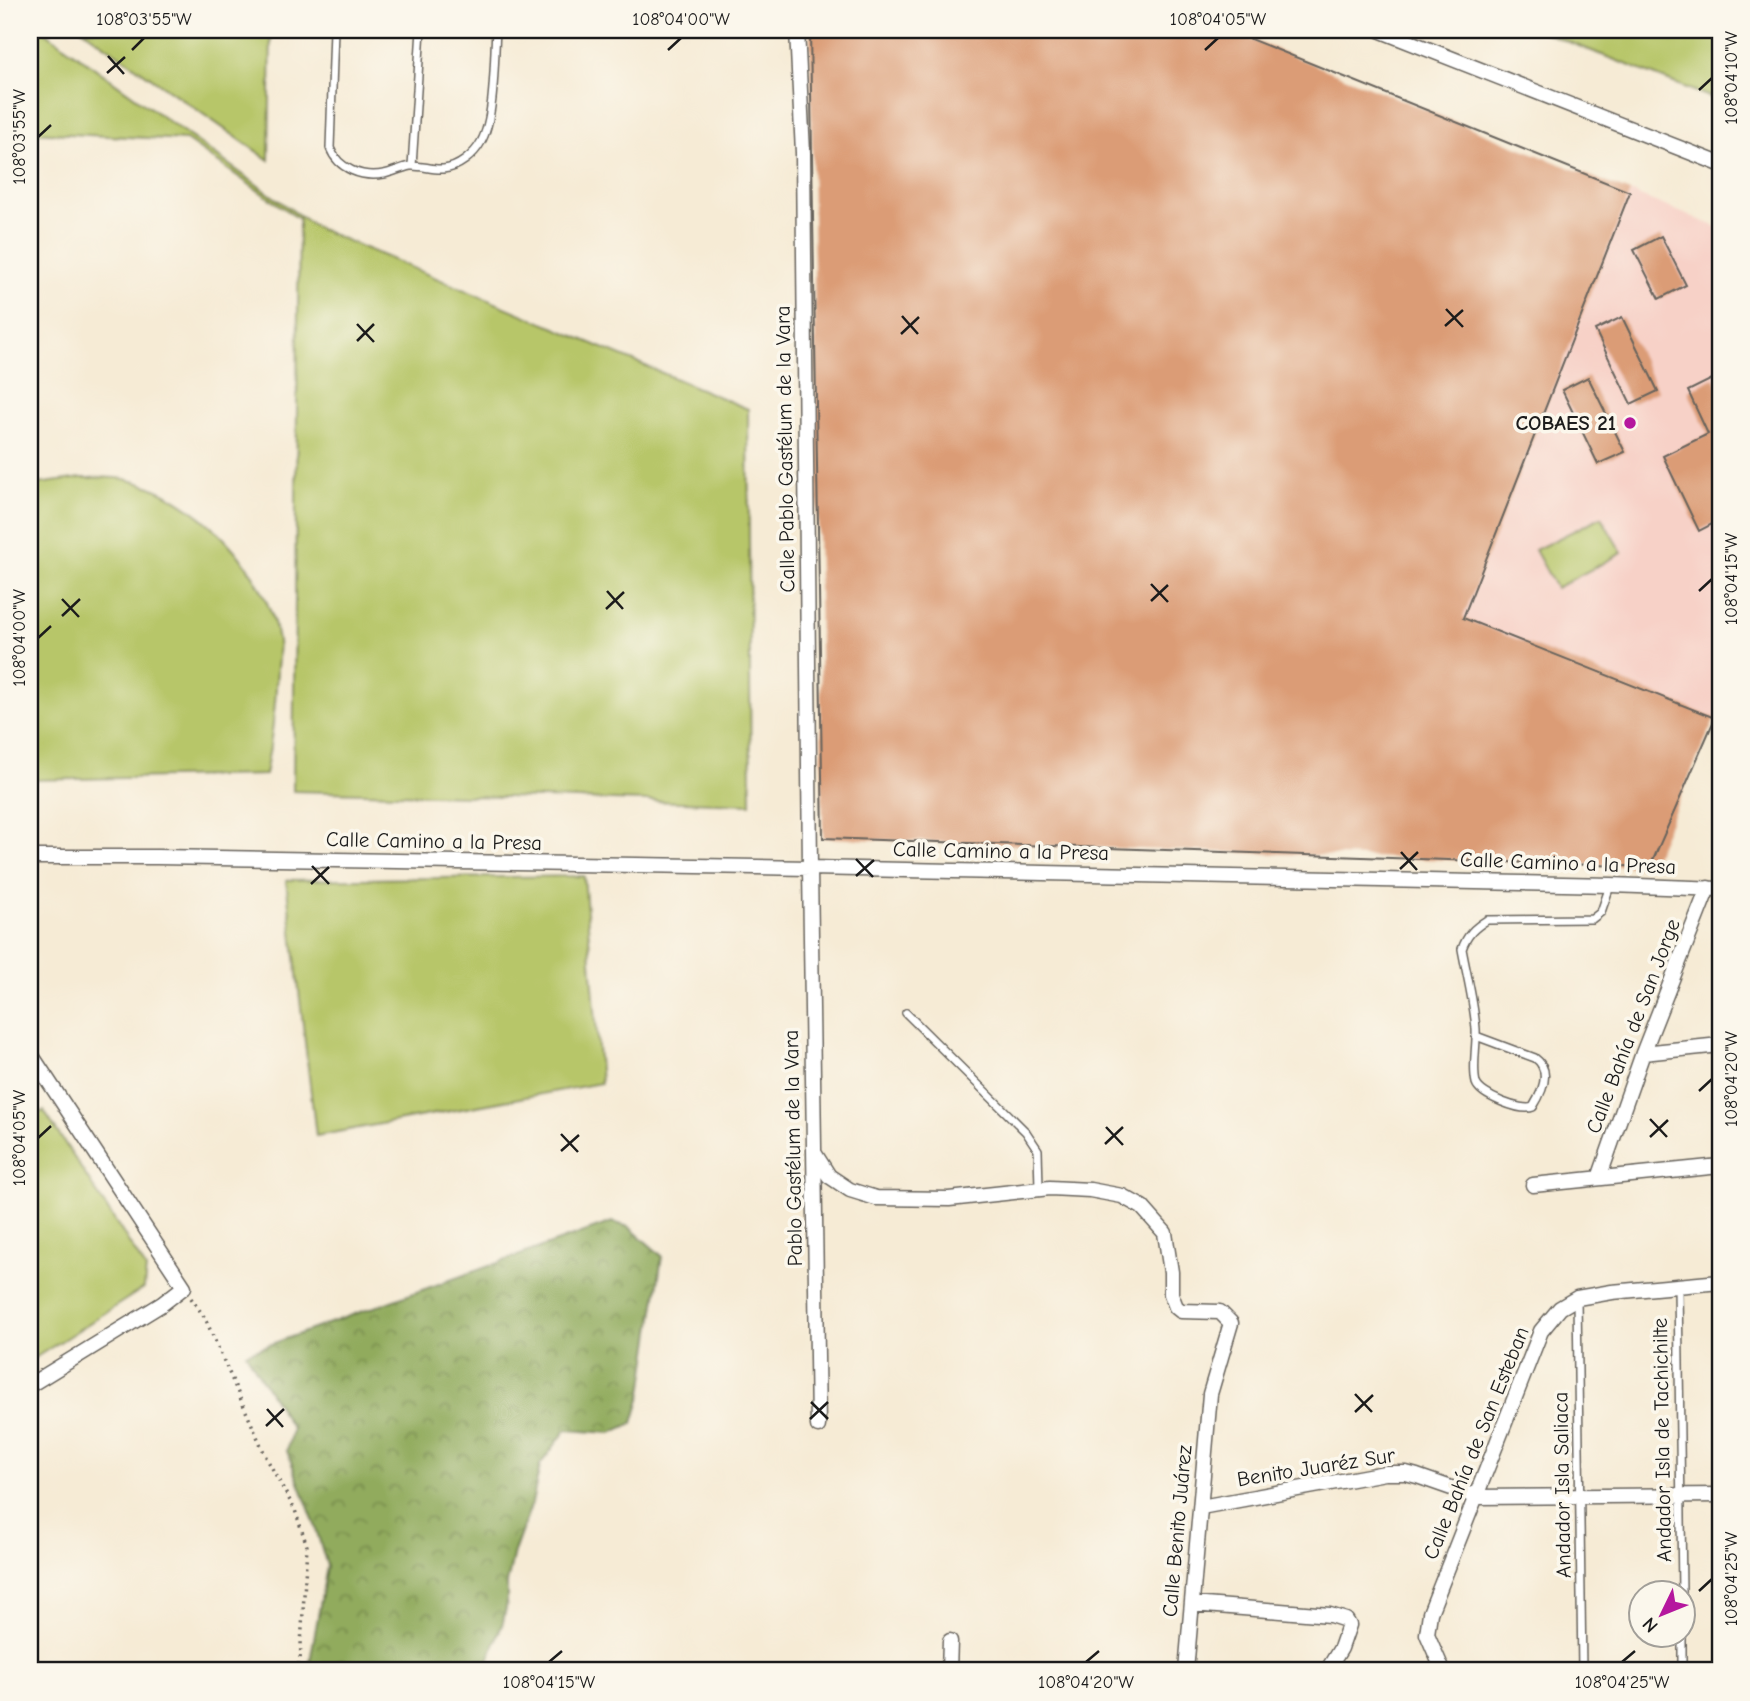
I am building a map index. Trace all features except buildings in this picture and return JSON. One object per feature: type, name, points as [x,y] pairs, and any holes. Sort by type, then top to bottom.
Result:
[{"type":"street","name":"Calle Pablo Gastélum de la Vara","points":[[797,30],[803,153],[810,868]]},
{"type":"street","points":[[1379,30],[1720,164]]},
{"type":"street","name":"Calle Camino a la Presa","points":[[30,857],[810,868],[1714,889]]},
{"type":"street","name":"Pablo Gastélum de la Vara","points":[[810,868],[818,1426]]},
{"type":"street","name":"Calle Bahía de San Jorge","points":[[1599,1178],[1643,1053],[1714,889]]},
{"type":"street","points":[[1643,1053],[1720,1045]]},
{"type":"street","points":[[30,1053],[184,1287],[162,1304],[30,1385]]},
{"type":"street","points":[[814,1153],[829,1176],[850,1190],[876,1198],[949,1199],[1039,1188]]},
{"type":"street","points":[[1533,1185],[1720,1166]]},
{"type":"street","name":"Calle Benito Juárez","points":[[1039,1188],[1090,1190],[1122,1196],[1142,1207],[1165,1233],[1171,1272],[1171,1294],[1176,1307],[1181,1311],[1220,1312],[1231,1323],[1210,1394],[1186,1671]]},
{"type":"street","name":"Calle Bahía de San Esteban","points":[[1443,1671],[1427,1634],[1430,1614],[1541,1331],[1560,1308],[1577,1298],[1720,1282]]},
{"type":"street","name":"Benito Juaréz Sur","points":[[1200,1507],[1385,1473],[1417,1476],[1477,1497],[1720,1495]]},
{"type":"street","points":[[1192,1604],[1330,1615],[1346,1620],[1349,1625],[1347,1634],[1327,1671]]},
{"type":"street","points":[[949,1671],[950,1641]]},
{"type":"lane","points":[[334,30],[330,148],[348,169],[370,175],[412,166],[451,168],[474,153],[483,140],[489,118],[496,30]]},
{"type":"lane","points":[[412,166],[421,30]]},
{"type":"lane","points":[[1476,1036],[1543,1063],[1546,1074],[1533,1107],[1523,1109],[1491,1097],[1476,1083],[1473,1007],[1462,949],[1466,938],[1487,920],[1592,919],[1601,912],[1611,885]]},
{"type":"lane","points":[[906,1013],[1026,1132],[1038,1150],[1039,1188]]},
{"type":"lane","name":"Andador Isla de Tachichilte","points":[[1678,1286],[1682,1578]]},
{"type":"lane","name":"Andador Isla Saliaca","points":[[1577,1298],[1582,1671]]},
{"type":"lane","points":[[1682,1648],[1682,1671]]},
{"type":"path","points":[[184,1287],[205,1318],[267,1459],[295,1510],[307,1546],[300,1661],[294,1671]]},
{"type":"shaded area","name":"COBAES 21","points":[[1630,192],[1720,228],[1720,705],[1715,718],[1463,618]]},
{"type":"green space","points":[[30,30],[42,30],[317,228],[748,409],[751,804],[293,791],[299,219],[186,140],[30,132]]},
{"type":"green space","points":[[83,30],[271,30],[269,160]]},
{"type":"green space","points":[[1538,30],[1720,30],[1720,101]]},
{"type":"green space","points":[[81,478],[124,479],[151,487],[177,500],[224,538],[260,587],[278,641],[276,695],[265,775],[30,780],[30,485]]},
{"type":"green space","points":[[1601,517],[1622,553],[1556,588],[1535,550]]},
{"type":"green space","points":[[584,876],[601,1083],[316,1136],[286,880]]},
{"type":"green space","points":[[44,1111],[146,1269],[144,1288],[30,1361],[30,1115]]},
{"type":"green space","points":[[612,1222],[629,1227],[662,1256],[642,1393],[633,1423],[611,1433],[566,1430],[540,1465],[532,1503],[514,1552],[507,1583],[503,1622],[484,1671],[305,1671],[310,1661],[327,1566],[314,1522],[287,1451],[292,1429],[246,1353]]},
{"type":"place","name":"COBAES 21","points":[[1630,423]]}]
